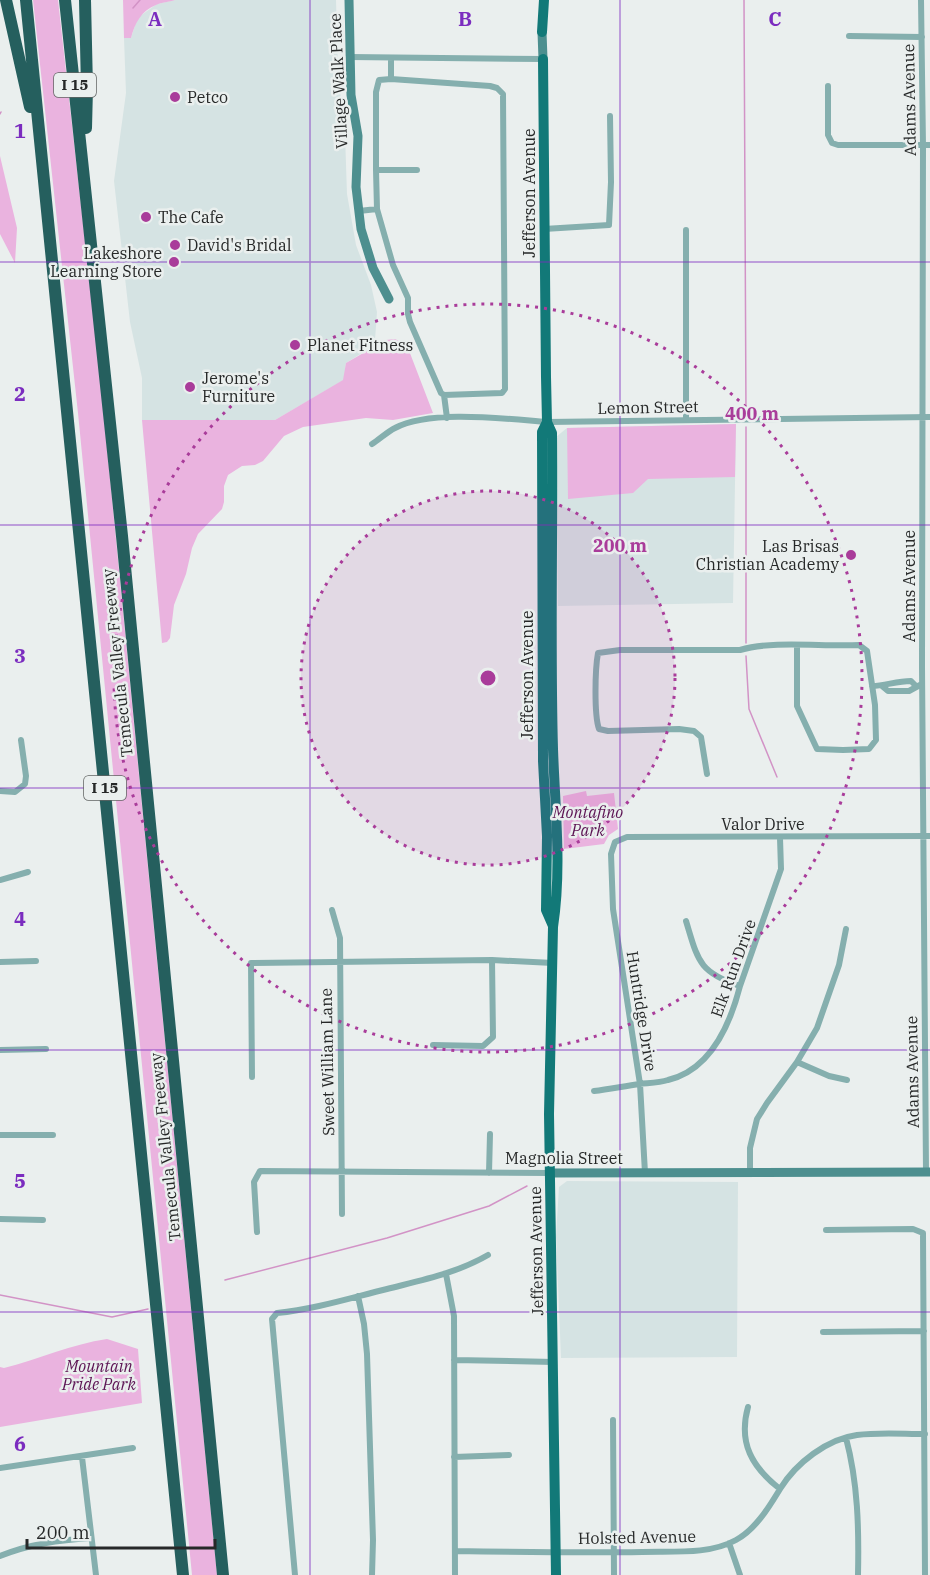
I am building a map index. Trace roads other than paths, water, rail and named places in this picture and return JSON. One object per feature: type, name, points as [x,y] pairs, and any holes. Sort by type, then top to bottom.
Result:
[{"type":"highway","points":[[6,0],[42,162]]},
{"type":"highway","name":"Temecula Valley Freeway","points":[[26,0],[183,1575]]},
{"type":"highway","name":"Temecula Valley Freeway","points":[[65,0],[84,170],[223,1575]]},
{"type":"highway","points":[[84,170],[87,88],[85,0]]},
{"type":"main road","name":"Jefferson Avenue","points":[[542,32],[544,0]]},
{"type":"main road","name":"Jefferson Avenue","points":[[543,59],[547,422],[552,433],[553,750],[558,837],[553,927],[549,1114],[556,1575]]},
{"type":"main road","name":"Jefferson Avenue","points":[[547,422],[542,432],[543,761],[547,836],[546,910],[553,927]]},
{"type":"main road","points":[[542,654],[548,663],[548,731],[553,750]]},
{"type":"street","name":"Village Walk Place","points":[[349,0],[351,95],[358,136],[356,187],[361,229],[373,268],[389,299]]},
{"type":"street","name":"Adams Avenue","points":[[921,0],[927,145],[926,418],[919,685],[922,704],[927,836],[928,1172]]},
{"type":"street","name":"Jefferson Avenue","points":[[542,32],[543,59]]},
{"type":"street","points":[[849,36],[922,37]]},
{"type":"street","points":[[350,57],[543,59]]},
{"type":"street","points":[[391,79],[392,58]]},
{"type":"street","points":[[391,79],[490,86],[497,88],[503,94],[505,389],[502,393],[441,393],[410,322],[408,298],[393,265],[377,209],[376,92],[379,80],[391,79]]},
{"type":"street","points":[[828,86],[828,135],[832,143],[838,145],[927,145]]},
{"type":"street","points":[[544,229],[609,225],[610,116]]},
{"type":"street","points":[[376,170],[417,170]]},
{"type":"street","points":[[359,211],[377,209]]},
{"type":"street","points":[[686,230],[686,420]]},
{"type":"street","points":[[444,394],[447,418]]},
{"type":"street","name":"Lemon Street","points":[[372,444],[396,428],[415,422],[447,418],[496,418],[547,422],[926,418]]},
{"type":"street","points":[[707,774],[701,737],[694,731],[679,729],[608,731],[599,729],[596,720],[598,653],[609,651],[740,650],[750,647],[797,646],[859,645],[867,651],[872,686],[876,740],[869,749],[818,749],[797,706],[797,646]]},
{"type":"street","points":[[872,686],[882,686],[890,681],[911,681],[919,685]]},
{"type":"street","points":[[897,681],[898,691]]},
{"type":"street","points":[[882,686],[888,691],[909,691],[919,685]]},
{"type":"street","points":[[922,704],[930,704]]},
{"type":"street","points":[[0,791],[15,792],[26,784],[21,740]]},
{"type":"street","name":"Valor Drive","points":[[611,854],[615,842],[627,837],[927,836]]},
{"type":"street","name":"Elk Run Drive","points":[[594,1091],[668,1080],[690,1071],[708,1056],[724,1032],[735,1004],[781,869],[780,838]]},
{"type":"street","name":"Huntridge Drive","points":[[611,854],[615,932],[640,1084],[645,1173]]},
{"type":"street","points":[[0,880],[28,872]]},
{"type":"street","name":"Sweet William Lane","points":[[332,910],[339,938],[340,961],[342,1214]]},
{"type":"street","points":[[686,921],[698,960],[711,973],[740,986]]},
{"type":"street","points":[[750,1173],[750,1148],[757,1119],[817,1028],[839,965],[846,929]]},
{"type":"street","points":[[433,1045],[483,1046],[493,1037],[492,960]]},
{"type":"street","points":[[252,1077],[251,963],[492,960],[554,963]]},
{"type":"street","points":[[0,962],[36,961]]},
{"type":"street","points":[[0,1050],[45,1049]]},
{"type":"street","points":[[796,1062],[829,1076],[846,1080]]},
{"type":"street","points":[[489,1173],[490,1134]]},
{"type":"street","points":[[0,1135],[53,1135]]},
{"type":"street","name":"Magnolia Street","points":[[257,1232],[254,1182],[260,1171],[928,1172]]},
{"type":"street","points":[[0,1219],[44,1220]]},
{"type":"street","points":[[826,1230],[913,1229],[923,1233],[925,1434],[928,1495],[925,1575]]},
{"type":"street","points":[[295,1575],[272,1319],[277,1313],[322,1306],[446,1274],[488,1255]]},
{"type":"street","points":[[446,1274],[454,1316],[455,1575]]},
{"type":"street","points":[[357,1296],[364,1324],[367,1354],[372,1575]]},
{"type":"street","points":[[823,1332],[924,1331]]},
{"type":"street","points":[[454,1360],[554,1362]]},
{"type":"street","points":[[748,1407],[744,1421],[744,1438],[747,1447],[758,1469],[780,1489]]},
{"type":"street","points":[[613,1420],[614,1575]]},
{"type":"street","name":"Holsted Avenue","points":[[455,1551],[614,1552],[711,1549],[737,1540],[758,1522],[780,1489],[811,1455],[831,1443],[854,1435],[925,1434]]},
{"type":"street","points":[[846,1438],[856,1490],[858,1575]]},
{"type":"street","points":[[0,1468],[133,1448]]},
{"type":"street","points":[[454,1457],[509,1455]]},
{"type":"street","points":[[82,1457],[96,1575]]},
{"type":"street","points":[[0,1556],[45,1542],[91,1538]]},
{"type":"street","points":[[729,1543],[740,1575]]},
{"type":"waterway","points":[[133,8],[140,0]]},
{"type":"waterway","points":[[744,0],[746,414]]},
{"type":"waterway","points":[[746,427],[746,643]]},
{"type":"waterway","points":[[746,656],[749,709],[777,777]]},
{"type":"waterway","points":[[225,1280],[387,1238],[489,1206],[527,1186]]},
{"type":"waterway","points":[[0,1295],[112,1317],[148,1309]]},
{"type":"place","name":"Petco","points":[[175,97]]},
{"type":"place","name":"The Cafe","points":[[146,217]]},
{"type":"place","name":"David's Bridal","points":[[175,245]]},
{"type":"place","name":"Lakeshore Learning Store","points":[[174,262]]},
{"type":"place","name":"Planet Fitness","points":[[295,345]]},
{"type":"place","name":"Jerome's Furniture","points":[[190,387]]},
{"type":"place","name":"Las Brisas Christian Academy","points":[[851,555]]},
{"type":"park label","name":"Montafino Park","points":[[588,821]]},
{"type":"park label","name":"Mountain Pride Park","points":[[99,1375]]}]
